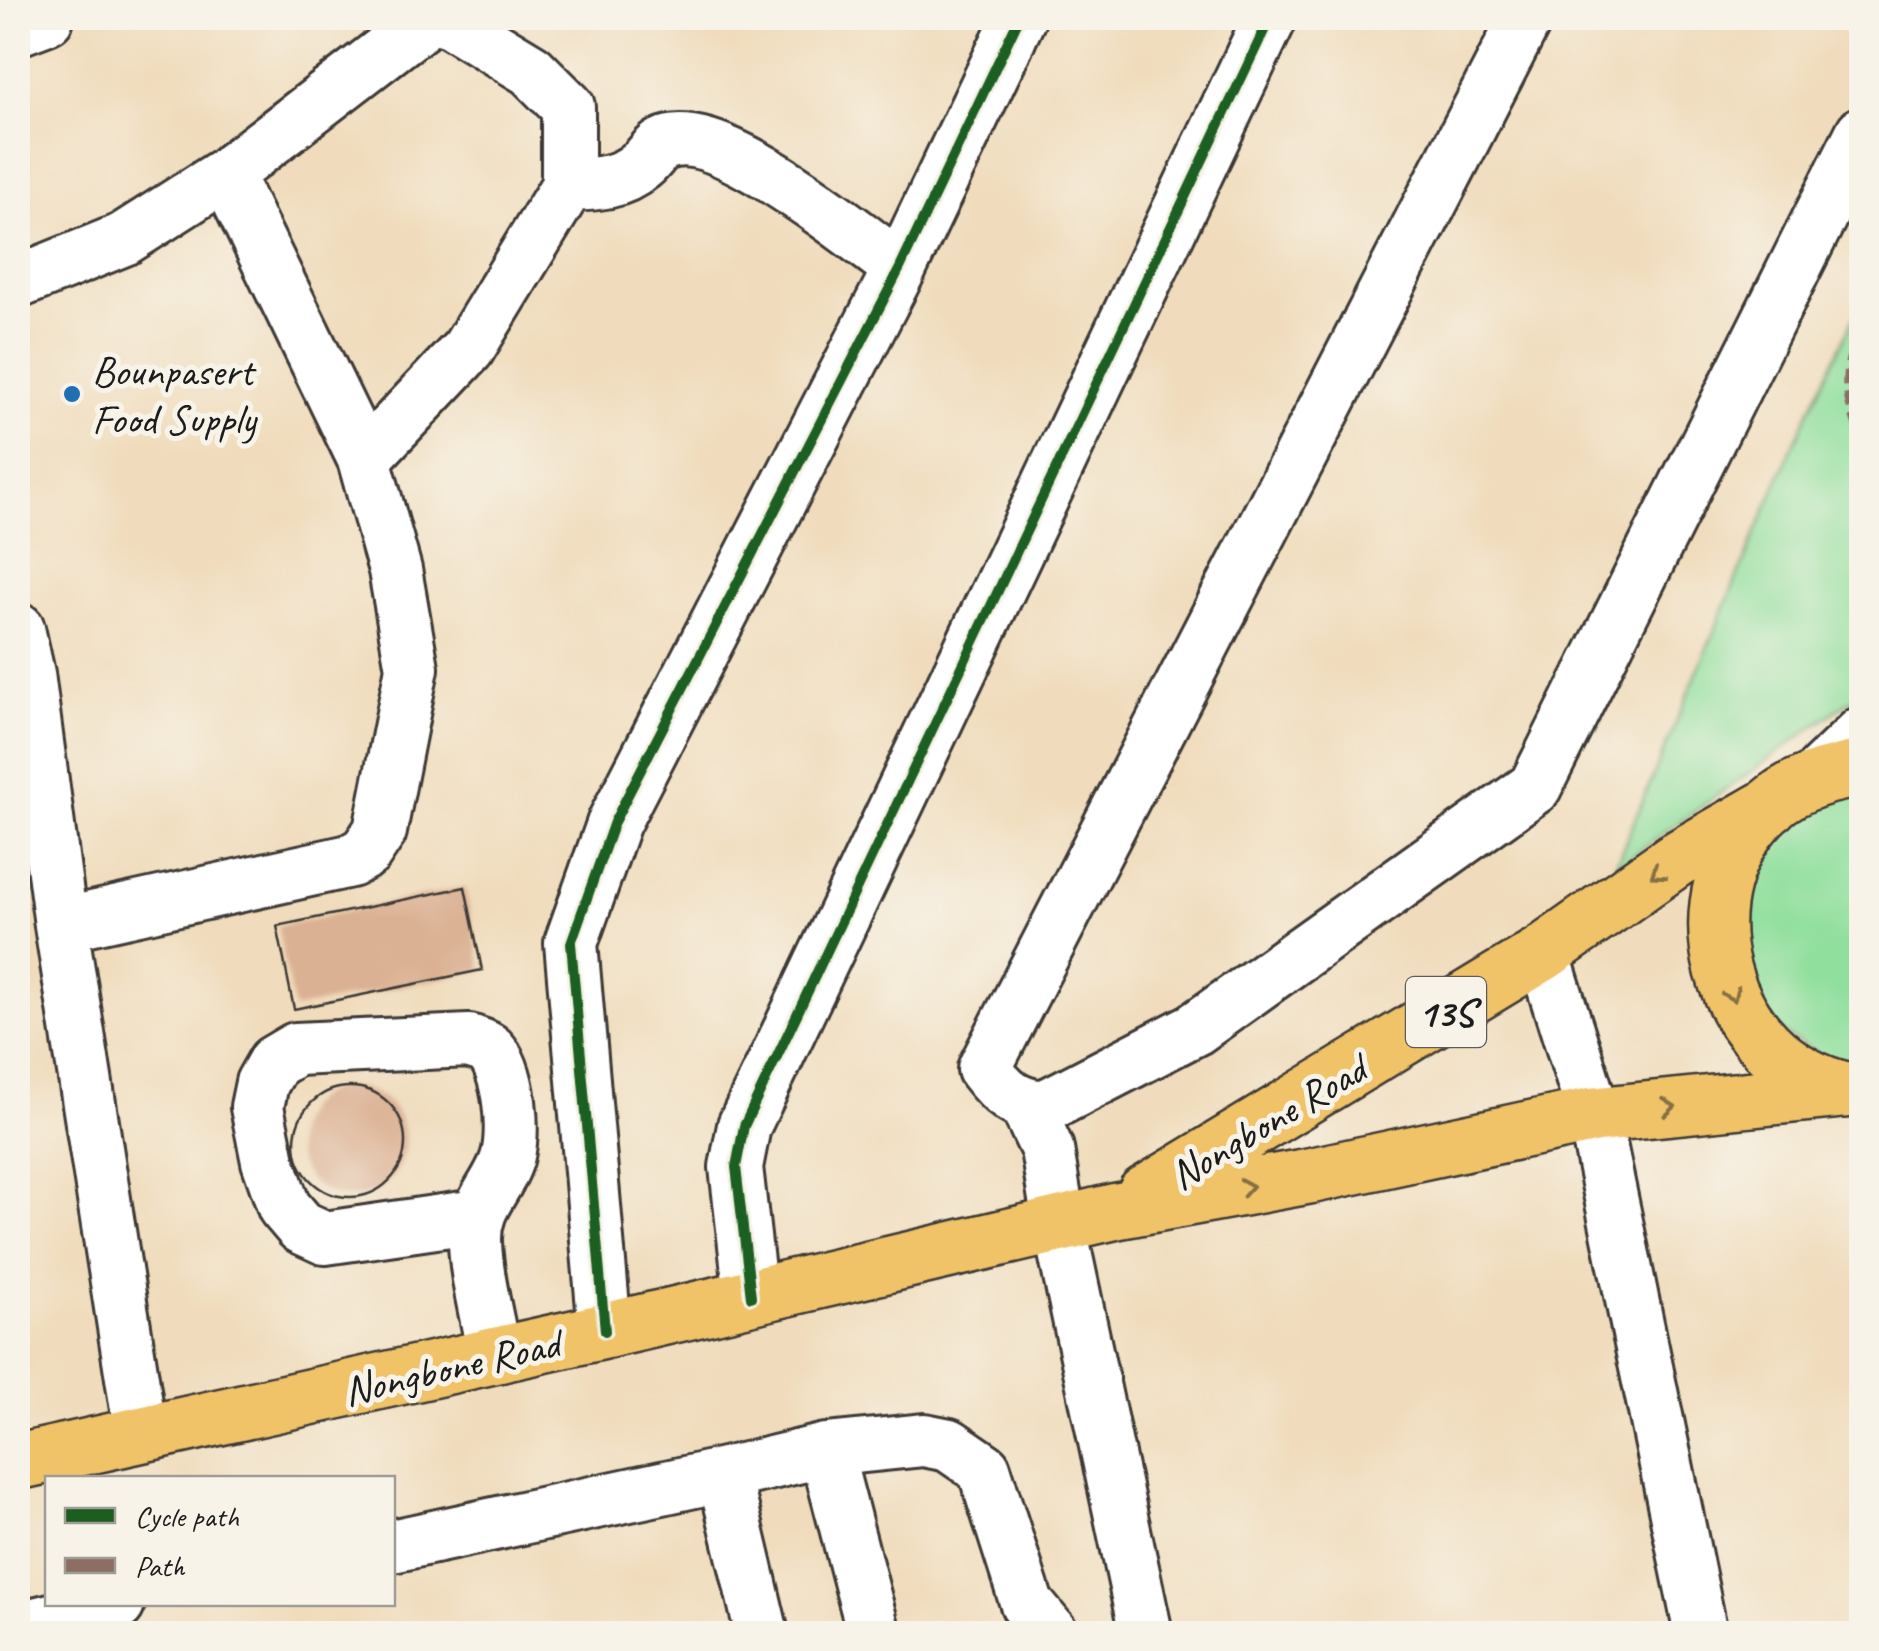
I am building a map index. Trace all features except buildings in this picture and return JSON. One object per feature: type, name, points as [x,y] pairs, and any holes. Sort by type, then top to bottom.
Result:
[{"type":"highway","name":"Nongbone Road","points":[[1117,1211],[1544,954],[1675,860],[1771,805],[1839,773]]},
{"type":"highway","name":"Nongbone Road","points":[[1771,805],[1741,841],[1719,888],[1718,959],[1741,1018],[1784,1062],[1852,1089]]},
{"type":"highway","name":"Nongbone Road","points":[[18,1462],[1117,1211],[1309,1176],[1594,1115],[1852,1089]]},
{"type":"street","points":[[18,29],[47,18]]},
{"type":"street","points":[[18,282],[124,239],[226,174],[429,18]]},
{"type":"street","points":[[364,458],[468,349],[568,185],[568,107],[531,70],[445,18]]},
{"type":"street","points":[[604,1331],[571,943],[614,822],[900,268],[1020,18]]},
{"type":"street","points":[[751,1297],[736,1167],[744,1126],[1270,18]]},
{"type":"street","points":[[1526,18],[984,1069],[1002,1092],[1028,1107],[1046,1106],[1195,1029],[1535,786],[1862,134]]},
{"type":"street","points":[[568,185],[606,184],[638,169],[663,144],[696,142],[731,152],[802,196],[900,268]]},
{"type":"street","points":[[61,925],[350,861],[366,852],[380,831],[412,668],[394,570],[364,458],[226,174]]},
{"type":"street","points":[[21,661],[142,1435]]},
{"type":"street","name":"Nongbone Road","points":[[1839,773],[1862,733]]},
{"type":"street","points":[[1544,954],[1594,1115],[1701,1634]]},
{"type":"street","points":[[477,1216],[324,1238],[301,1227],[284,1207],[268,1162],[257,1107],[262,1083],[274,1062],[296,1049],[469,1041],[488,1047],[502,1067],[512,1140],[506,1164],[484,1197],[477,1216],[475,1241],[494,1356]]},
{"type":"street","points":[[1028,1107],[1047,1149],[1059,1224],[1146,1634]]},
{"type":"street","points":[[395,1545],[826,1450],[924,1440],[948,1445],[984,1469],[1027,1604],[1052,1634]]},
{"type":"street","points":[[826,1450],[874,1634]]},
{"type":"street","points":[[724,1475],[762,1634]]},
{"type":"street","points":[[18,1628],[110,1606]]},
{"type":"green space","points":[[1861,303],[1861,693],[1614,869],[1791,450]]},
{"type":"green space","points":[[1861,777],[1861,1078],[1751,1015],[1729,885],[1769,821]]},
{"type":"marked path","points":[[1862,328],[1850,359],[1846,384],[1862,439]]},
{"type":"cycle path","points":[[605,1331],[571,943],[614,822],[900,268],[1019,18]]},
{"type":"cycle path","points":[[751,1297],[736,1167],[744,1126],[1270,18]]},
{"type":"place","name":"Bounpasert Food Supply","points":[[72,394]]}]
